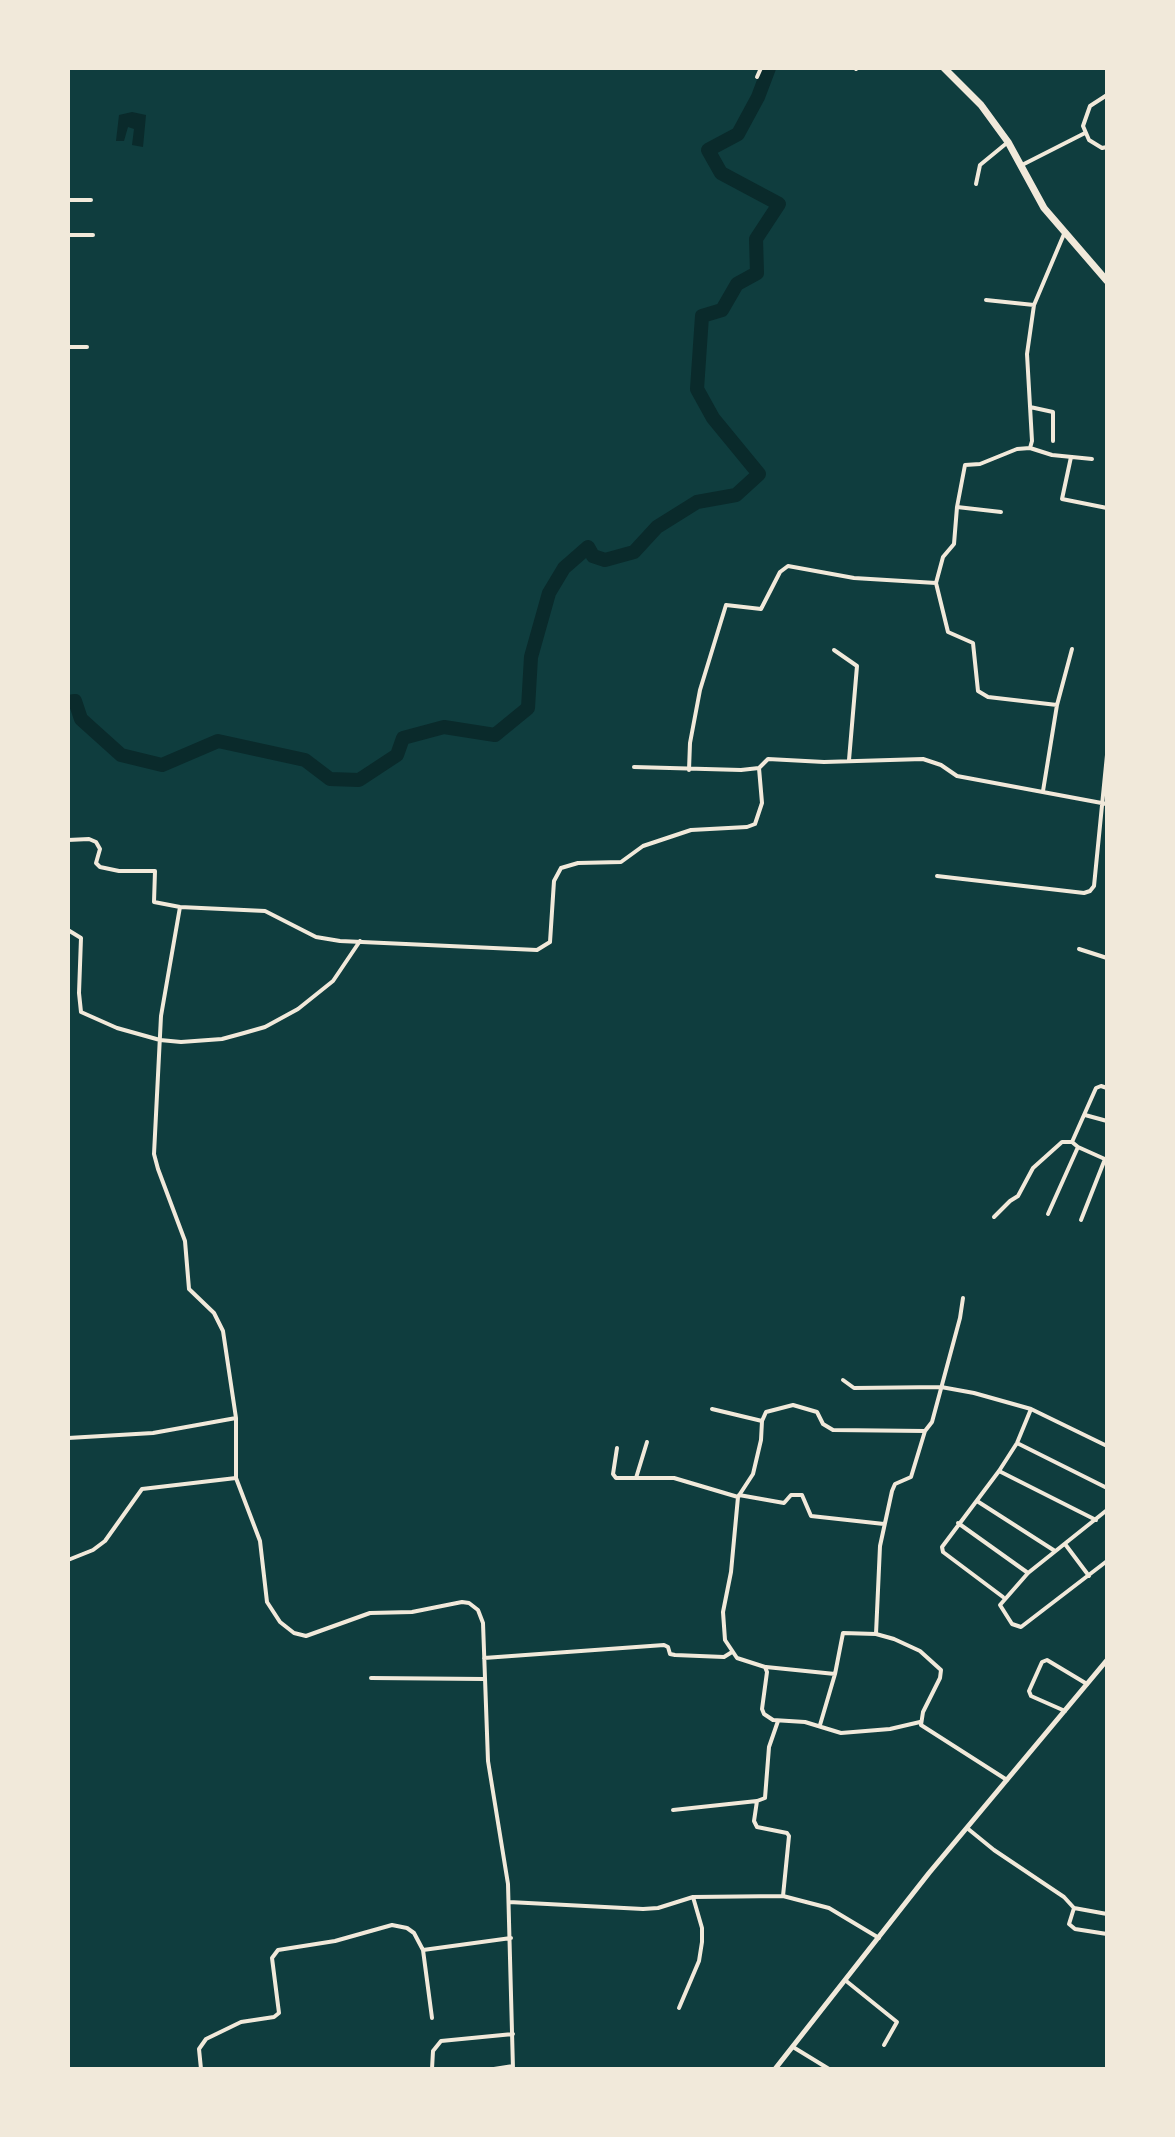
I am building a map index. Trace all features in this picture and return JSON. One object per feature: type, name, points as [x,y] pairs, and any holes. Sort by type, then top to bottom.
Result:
[{"type":"main road","points":[[944,68],[981,105],[1008,142],[1044,208],[1107,281]]},
{"type":"street","points":[[757,77],[761,68]]},
{"type":"street","points":[[1107,95],[1090,106],[1083,126],[1094,144],[1107,147]]},
{"type":"street","points":[[1022,165],[1085,133]]},
{"type":"street","points":[[976,184],[980,165],[1008,142]]},
{"type":"street","points":[[68,200],[91,200]]},
{"type":"street","points":[[1030,448],[1027,354],[1034,305],[1065,232]]},
{"type":"street","points":[[68,235],[93,235]]},
{"type":"street","points":[[986,300],[1034,305]]},
{"type":"street","points":[[68,347],[87,347]]},
{"type":"street","points":[[1030,407],[1053,412],[1053,441]]},
{"type":"street","points":[[1057,705],[988,697],[978,691],[973,643],[948,632],[936,583],[943,557],[954,544],[965,465],[980,464],[1013,449],[1030,448],[1052,455],[1092,459]]},
{"type":"street","points":[[1071,457],[1062,499],[1107,508]]},
{"type":"street","points":[[957,507],[1001,512]]},
{"type":"street","points":[[689,770],[690,743],[700,690],[726,605],[761,609],[780,572],[788,566],[854,578],[936,583]]},
{"type":"street","points":[[1043,791],[1057,705],[1072,649]]},
{"type":"street","points":[[834,650],[857,666],[849,760]]},
{"type":"street","points":[[937,876],[1084,893],[1090,891],[1094,886],[1107,755]]},
{"type":"street","points":[[634,767],[689,770],[759,768],[768,759],[923,759],[941,765],[957,776],[1107,804]]},
{"type":"street","points":[[68,840],[89,839],[96,842],[100,849],[96,863],[100,867],[119,871],[155,871],[154,902],[180,907],[265,911],[316,937],[523,950],[545,947],[550,942],[554,881],[556,872],[561,868],[578,863],[621,862],[643,846],[691,830],[755,824],[762,803],[759,768]]},
{"type":"street","points":[[180,907],[160,1040],[155,1162],[185,1241],[189,1289],[214,1313],[223,1331],[236,1418],[236,1478],[260,1541],[267,1602],[274,1616],[301,1636],[312,1636],[370,1613],[412,1612],[454,1603],[469,1603],[481,1616],[488,1761],[509,1902],[511,1938],[513,2068],[494,2069]]},
{"type":"street","points":[[68,930],[81,938],[81,1012],[117,1028],[160,1040],[181,1042],[222,1039],[265,1027],[319,994],[333,981],[360,941]]},
{"type":"street","points":[[1079,949],[1107,958]]},
{"type":"street","points":[[1072,1142],[1096,1088],[1107,1088]]},
{"type":"street","points":[[1085,1115],[1107,1121]]},
{"type":"street","points":[[994,1217],[1018,1196],[1033,1168],[1058,1143],[1072,1142],[1106,1159],[1081,1220]]},
{"type":"street","points":[[1048,1214],[1078,1147]]},
{"type":"street","points":[[876,1634],[880,1546],[895,1484],[911,1477],[925,1431],[932,1422],[963,1298]]},
{"type":"street","points":[[843,1380],[854,1388],[941,1387],[974,1393],[1031,1409],[1106,1444]]},
{"type":"street","points":[[835,1674],[743,1662],[725,1640],[723,1612],[731,1572],[739,1496],[753,1474],[762,1421],[766,1412],[793,1405],[817,1412],[823,1424],[833,1430],[925,1431]]},
{"type":"street","points":[[712,1409],[762,1421]]},
{"type":"street","points":[[1004,1597],[942,1551],[942,1546],[999,1471],[1017,1443],[1031,1409]]},
{"type":"street","points":[[68,1438],[153,1433],[236,1418]]},
{"type":"street","points":[[636,1478],[647,1442]]},
{"type":"street","points":[[1017,1443],[1107,1488]]},
{"type":"street","points":[[617,1448],[613,1476],[674,1478],[739,1496],[784,1503],[791,1495],[802,1495],[811,1516],[885,1524]]},
{"type":"street","points":[[999,1471],[1096,1520]]},
{"type":"street","points":[[68,1560],[93,1550],[105,1541],[142,1489],[236,1478]]},
{"type":"street","points":[[977,1501],[1055,1551]]},
{"type":"street","points":[[1107,1510],[1028,1573],[1004,1597],[999,1604],[1001,1609],[1012,1624],[1021,1627],[1107,1561]]},
{"type":"street","points":[[958,1523],[1028,1573]]},
{"type":"street","points":[[1065,1544],[1089,1576]]},
{"type":"street","points":[[820,1725],[843,1633],[876,1634],[894,1639],[920,1651],[941,1670],[920,1722]]},
{"type":"street","points":[[484,1658],[664,1645],[671,1655],[724,1657],[732,1652]]},
{"type":"street","points":[[1065,1711],[1031,1696],[1029,1691],[1042,1662],[1047,1660],[1087,1684]]},
{"type":"street","points":[[775,2069],[967,1828],[1107,1660]]},
{"type":"street","points":[[765,1667],[762,1709],[767,1717],[778,1721],[820,1725],[841,1733],[890,1729],[920,1722]]},
{"type":"street","points":[[371,1678],[484,1679]]},
{"type":"street","points":[[673,1810],[765,1798],[769,1747],[778,1721]]},
{"type":"street","points":[[920,1722],[924,1728],[1007,1780]]},
{"type":"street","points":[[757,1801],[754,1821],[757,1827],[789,1836],[783,1896]]},
{"type":"street","points":[[967,1828],[1064,1897],[1074,1908],[1107,1914]]},
{"type":"street","points":[[509,1902],[643,1909],[658,1908],[693,1897],[783,1896],[829,1908],[879,1938]]},
{"type":"street","points":[[679,2008],[699,1961],[702,1942],[702,1928],[693,1897]]},
{"type":"street","points":[[1074,1908],[1069,1924],[1075,1929],[1107,1934]]},
{"type":"street","points":[[201,2069],[199,2049],[206,2039],[233,2025],[274,2017],[279,2013],[272,1958],[275,1952],[335,1941],[392,1925],[414,1933],[423,1950],[432,2018]]},
{"type":"street","points":[[423,1950],[511,1938]]},
{"type":"street","points":[[845,1980],[897,2022],[884,2045]]},
{"type":"street","points":[[432,2069],[433,2051],[441,2041],[513,2034]]},
{"type":"street","points":[[793,2047],[829,2069]]},
{"type":"water","points":[[132,112],[146,115],[143,147],[132,145],[134,129],[128,127],[124,141],[116,141],[119,115]]},
{"type":"waterway","points":[[68,702],[75,701],[81,719],[121,755],[162,765],[218,741],[305,760],[330,779],[359,780],[397,755],[403,738],[444,727],[495,735],[528,708],[531,657],[549,593],[564,568],[588,547],[593,556],[605,560],[634,552],[657,527],[697,502],[736,495],[759,474],[713,418],[697,389],[702,316],[722,310],[737,284],[757,273],[756,239],[779,204],[721,173],[708,150],[738,134],[769,68]]}]
